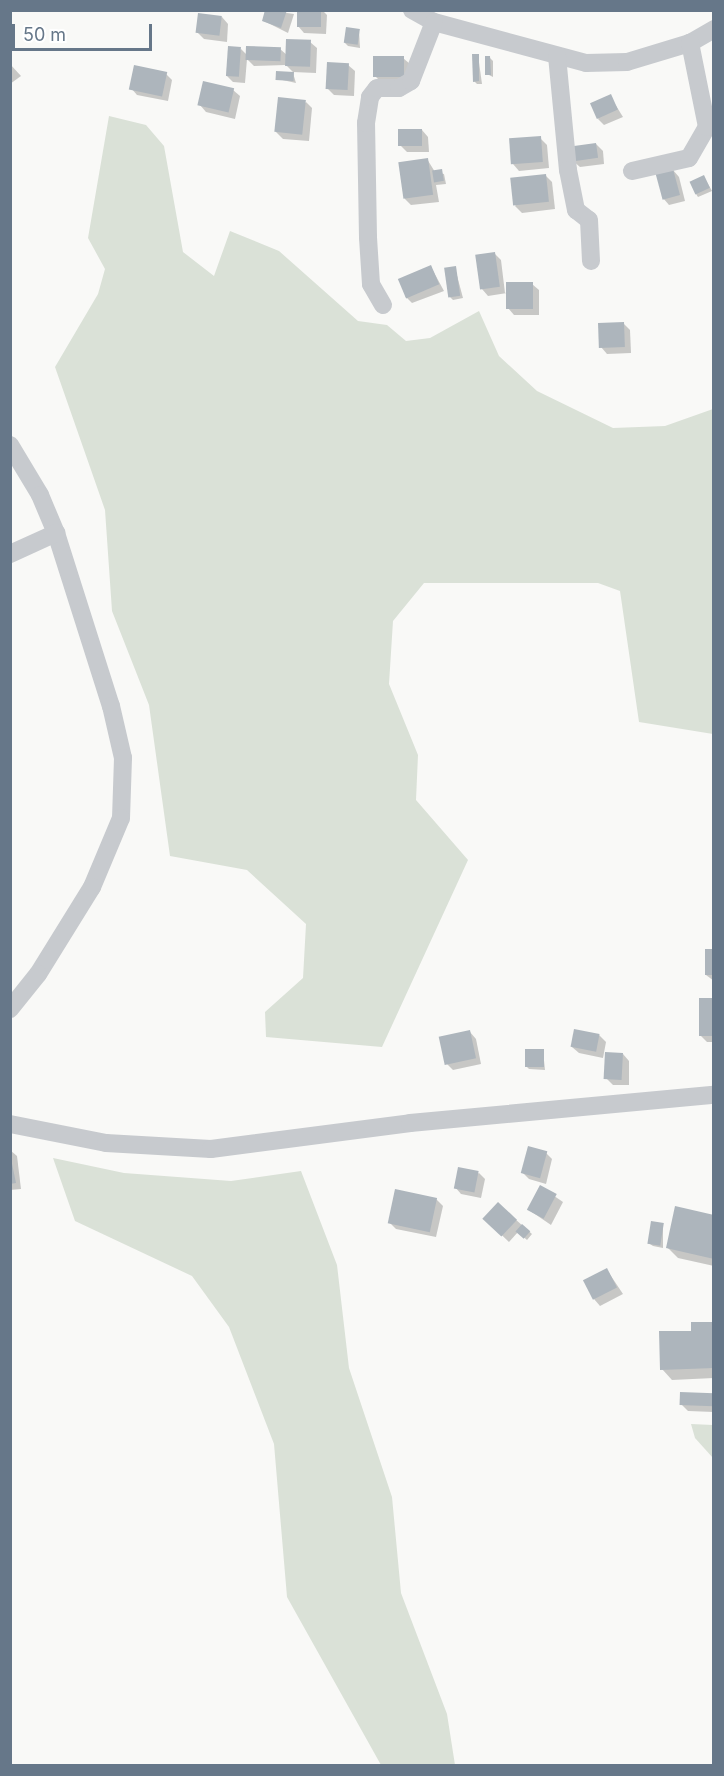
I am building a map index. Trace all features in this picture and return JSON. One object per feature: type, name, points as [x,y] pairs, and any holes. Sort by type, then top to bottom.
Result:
[{"type":"street","points":[[412,10],[434,22],[586,63],[627,62],[690,43],[714,29]]},
{"type":"street","points":[[383,306],[371,284],[368,237],[366,123],[370,97],[377,88],[399,88],[411,81],[434,22]]},
{"type":"street","points":[[632,171],[689,158],[707,127],[690,43]]},
{"type":"street","points":[[557,56],[568,170],[576,210],[589,220],[591,261]]},
{"type":"street","points":[[10,445],[40,495],[56,533],[111,706],[123,758],[121,818],[92,887],[38,974],[10,1009]]},
{"type":"street","points":[[10,554],[56,533]]},
{"type":"street","points":[[10,1124],[106,1143],[211,1149],[410,1123],[714,1095]]},
{"type":"shaded area","points":[[109,116],[146,125],[164,146],[183,252],[214,276],[230,231],[279,251],[358,321],[387,325],[406,341],[430,338],[479,311],[499,356],[537,391],[613,428],[665,426],[713,409],[713,734],[639,722],[620,591],[598,583],[424,583],[393,621],[389,684],[418,755],[416,800],[468,860],[382,1047],[266,1037],[265,1012],[303,978],[306,924],[247,870],[170,856],[149,705],[112,611],[105,510],[55,367],[98,294],[105,269],[88,238]]},
{"type":"shaded area","points":[[53,1158],[124,1173],[231,1181],[301,1171],[337,1265],[349,1368],[392,1497],[401,1593],[447,1714],[455,1765],[381,1765],[287,1597],[274,1444],[229,1327],[192,1276],[75,1221]]},
{"type":"shaded area","points":[[691,1424],[713,1425],[713,1458],[695,1438]]},
{"type":"building","points":[[265,10],[287,10],[281,28],[262,21]]},
{"type":"building","points":[[297,10],[321,10],[321,27],[297,27]]},
{"type":"building","points":[[198,13],[222,16],[219,36],[196,33]]},
{"type":"building","points":[[346,27],[360,29],[358,45],[344,43]]},
{"type":"building","points":[[286,39],[311,40],[310,67],[285,66]]},
{"type":"building","points":[[228,46],[241,47],[239,77],[226,76]]},
{"type":"building","points":[[246,46],[281,47],[280,61],[246,60]]},
{"type":"building","points":[[472,54],[479,54],[479,81],[473,82]]},
{"type":"building","points":[[373,56],[404,56],[404,77],[373,77]]},
{"type":"building","points":[[485,56],[490,56],[491,75],[485,75]]},
{"type":"building","points":[[327,62],[349,63],[348,90],[326,89]]},
{"type":"building","points":[[134,65],[167,72],[162,97],[129,89]]},
{"type":"building","points":[[276,71],[294,72],[294,81],[276,80]]},
{"type":"building","points":[[203,81],[234,88],[229,113],[197,105]]},
{"type":"building","points":[[611,94],[618,110],[597,119],[590,103]]},
{"type":"building","points":[[278,97],[306,100],[302,135],[274,132]]},
{"type":"building","points":[[398,129],[422,129],[422,146],[398,146]]},
{"type":"building","points":[[541,136],[543,162],[511,164],[509,138]]},
{"type":"building","points":[[596,143],[598,158],[572,161],[570,147]]},
{"type":"building","points":[[428,158],[433,195],[403,199],[398,162]]},
{"type":"building","points":[[442,169],[444,181],[434,182],[432,171]]},
{"type":"building","points":[[673,169],[680,195],[663,200],[656,174]]},
{"type":"building","points":[[546,174],[549,202],[513,206],[510,178]]},
{"type":"building","points":[[704,175],[710,188],[695,194],[689,182]]},
{"type":"building","points":[[495,252],[500,287],[480,289],[475,255]]},
{"type":"building","points":[[431,265],[439,284],[406,298],[398,279]]},
{"type":"building","points":[[456,266],[460,296],[448,297],[444,268]]},
{"type":"building","points":[[506,282],[533,282],[533,309],[506,309]]},
{"type":"building","points":[[624,322],[625,347],[599,348],[598,323]]},
{"type":"building","points":[[705,949],[714,949],[714,975],[705,975]]},
{"type":"building","points":[[699,998],[714,998],[714,1036],[699,1036]]},
{"type":"building","points":[[574,1029],[600,1034],[596,1052],[571,1047]]},
{"type":"building","points":[[470,1030],[476,1058],[445,1065],[439,1037]]},
{"type":"building","points":[[525,1049],[544,1049],[544,1067],[525,1067]]},
{"type":"building","points":[[605,1052],[623,1053],[622,1080],[604,1079]]},
{"type":"building","points":[[528,1146],[547,1151],[540,1178],[521,1173]]},
{"type":"building","points":[[10,1154],[16,1183],[10,1184]]},
{"type":"building","points":[[458,1167],[479,1171],[474,1193],[454,1189]]},
{"type":"building","points":[[540,1185],[557,1194],[544,1219],[527,1210]]},
{"type":"building","points":[[395,1189],[437,1198],[430,1232],[388,1223]]},
{"type":"building","points":[[498,1202],[517,1220],[501,1237],[482,1219]]},
{"type":"building","points":[[675,1206],[714,1215],[714,1259],[666,1248]]},
{"type":"building","points":[[651,1221],[664,1223],[660,1246],[647,1244]]},
{"type":"building","points":[[522,1224],[530,1231],[524,1239],[515,1232]]},
{"type":"building","points":[[607,1268],[617,1288],[593,1300],[583,1280]]},
{"type":"building","points":[[691,1322],[714,1322],[714,1368],[660,1370],[659,1331],[691,1331]]},
{"type":"building","points":[[680,1392],[714,1393],[714,1406],[680,1405]]}]
